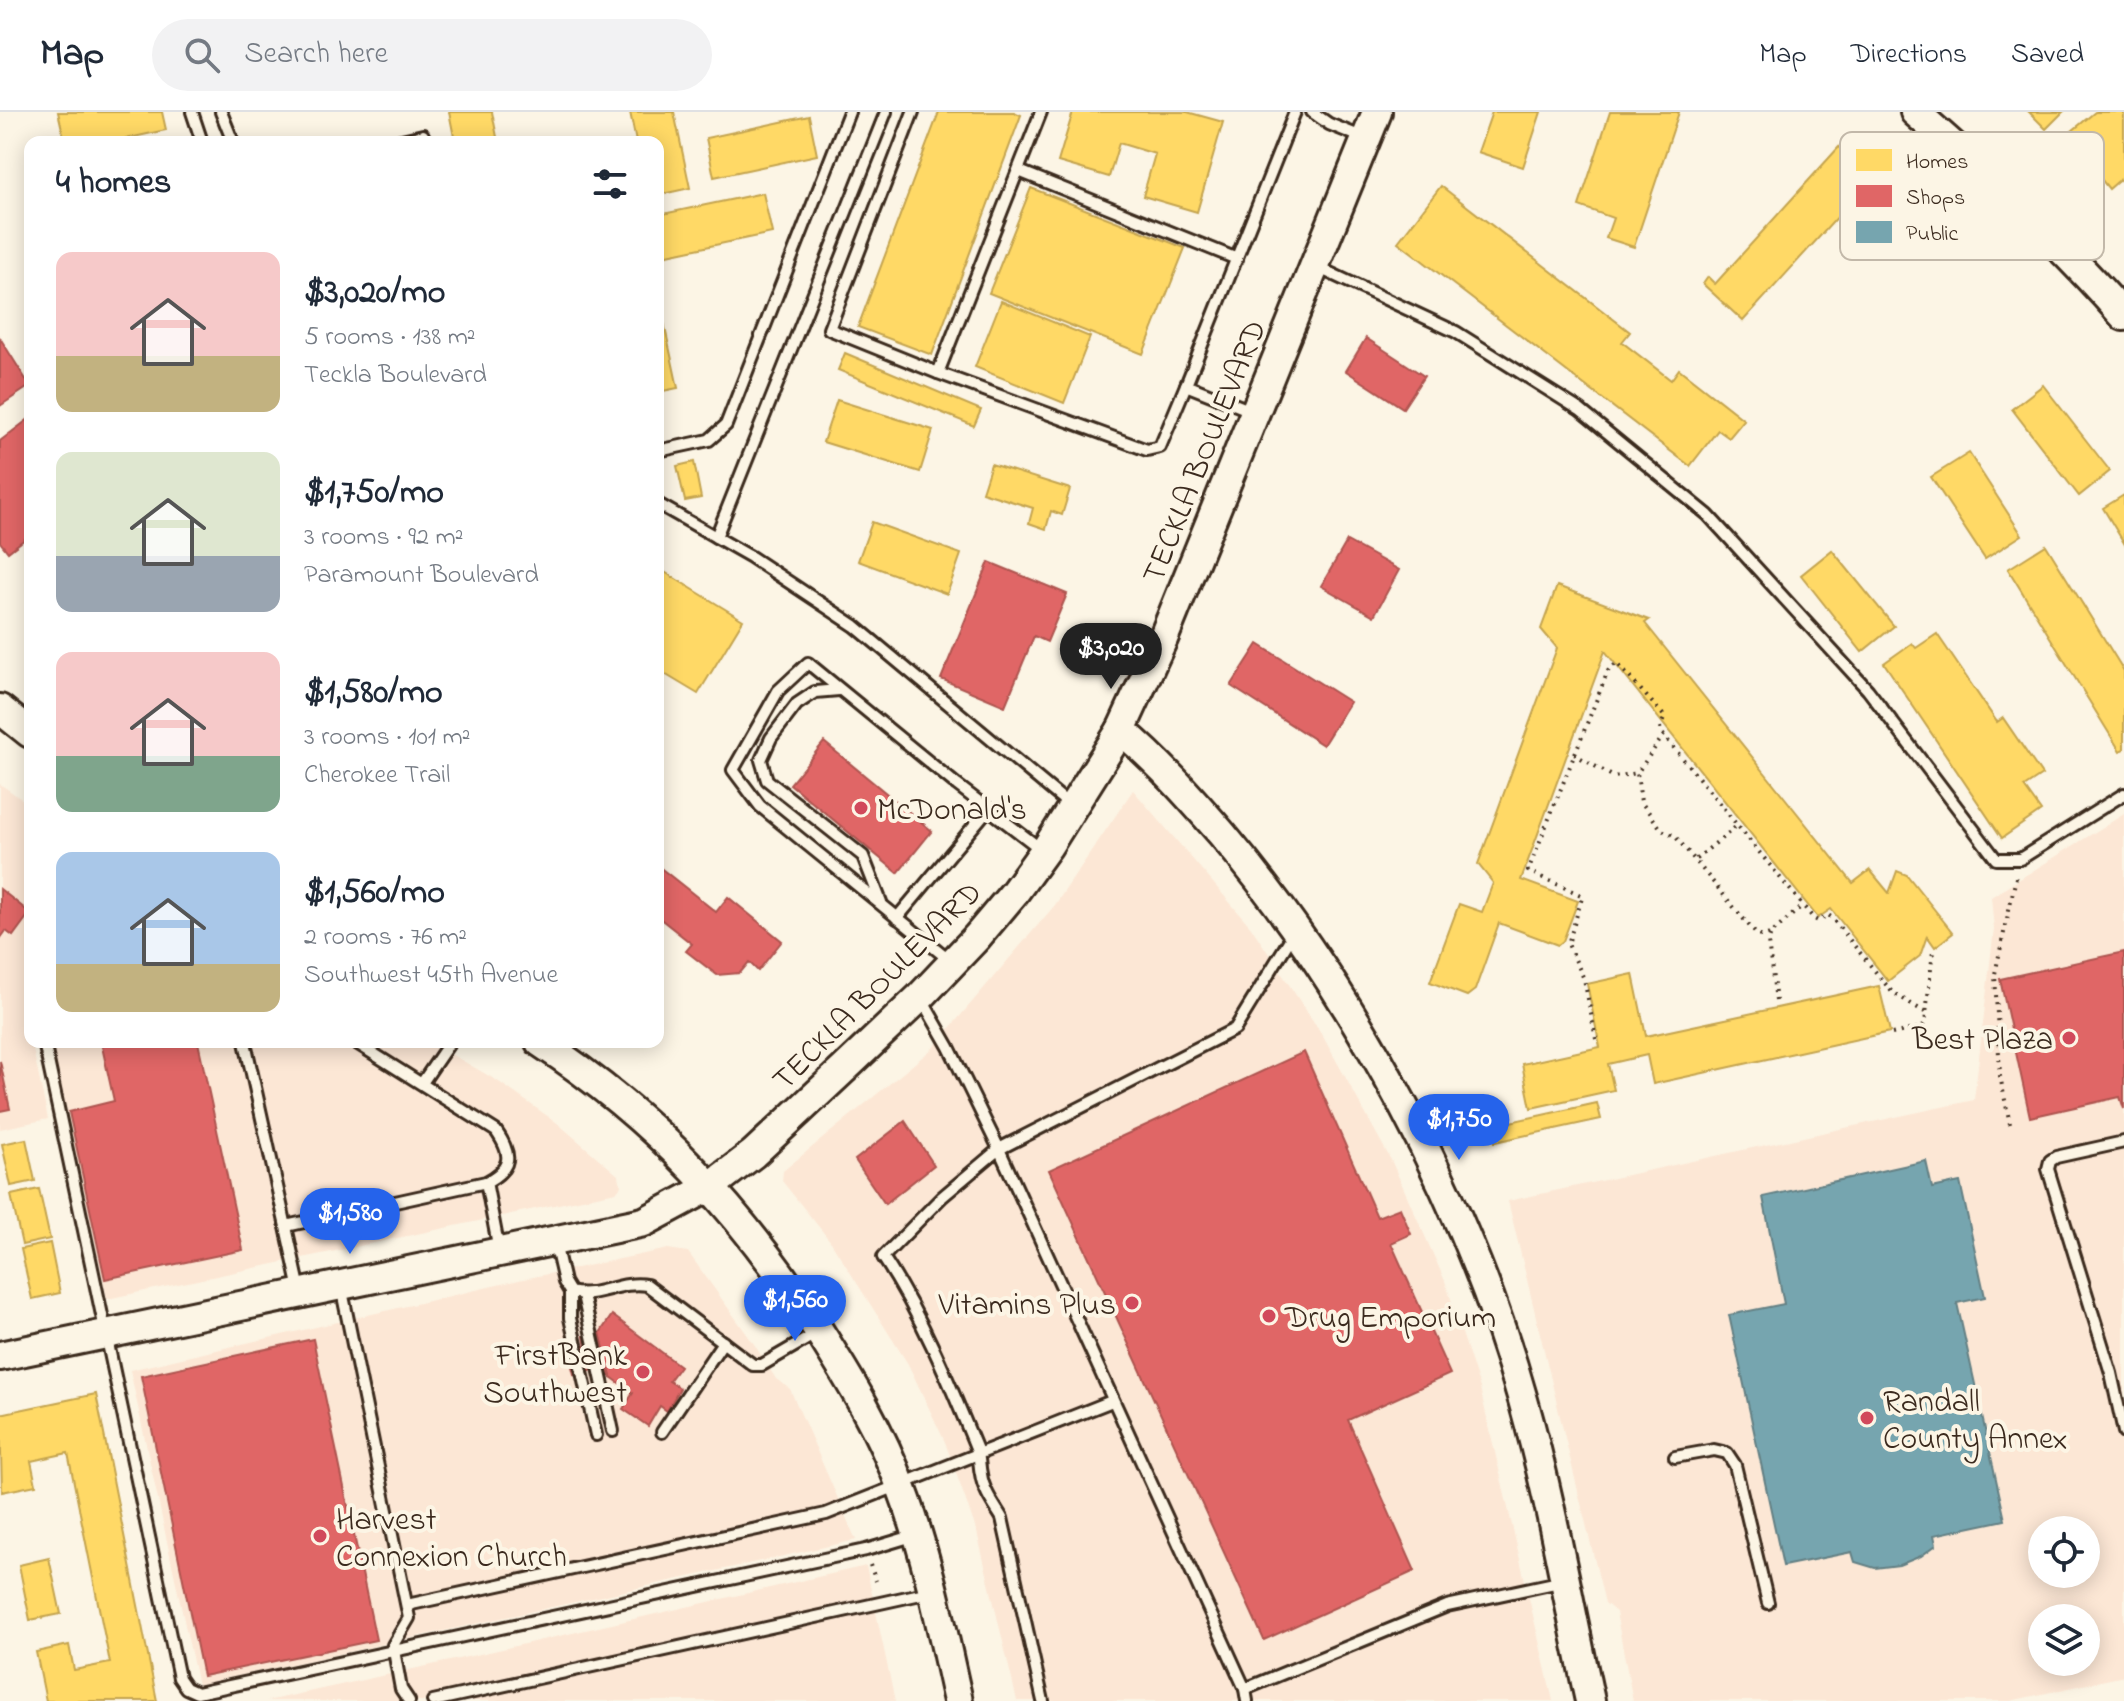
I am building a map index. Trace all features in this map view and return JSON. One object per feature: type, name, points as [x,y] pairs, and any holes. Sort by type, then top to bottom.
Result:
[{"type":"main road","name":"TECKLA BOULEVARD","points":[[0,1356],[644,1222],[711,1186],[753,1154],[920,997],[1014,893],[1073,808],[1121,730],[1163,639],[1377,112]]},
{"type":"main road","points":[[1915,112],[1937,132]]},
{"type":"main road","points":[[2074,260],[2124,316]]},
{"type":"main road","points":[[0,709],[24,728]]},
{"type":"main road","points":[[1121,730],[1155,759],[1202,810],[1251,868],[1296,930],[1343,1002],[1439,1180],[1469,1247],[1523,1400],[1566,1581],[1590,1701]]},
{"type":"main road","points":[[548,1048],[649,1124],[711,1186],[791,1288],[856,1388],[901,1486],[918,1534],[958,1701]]},
{"type":"lane","points":[[192,112],[200,136]]},
{"type":"lane","points":[[221,112],[231,136]]},
{"type":"lane","points":[[664,450],[709,440],[726,425],[849,112]]},
{"type":"lane","points":[[716,537],[886,112]]},
{"type":"lane","points":[[913,112],[829,329],[1147,450],[1160,447],[1295,112]]},
{"type":"lane","points":[[938,373],[1041,112]]},
{"type":"lane","points":[[1312,112],[1329,124],[1366,139]]},
{"type":"lane","points":[[419,136],[423,135]]},
{"type":"lane","points":[[1019,171],[1237,259]]},
{"type":"lane","points":[[1315,266],[1456,332],[1580,410],[1708,515],[1868,690],[1996,859],[2020,859],[2124,794]]},
{"type":"lane","points":[[1186,385],[1255,412]]},
{"type":"lane","points":[[664,507],[751,557],[855,626],[1073,808]]},
{"type":"lane","points":[[953,963],[760,806],[733,770],[778,691],[808,663],[1044,852]]},
{"type":"lane","points":[[839,690],[815,692],[797,704],[771,738],[761,760],[767,780],[863,856],[882,906]]},
{"type":"lane","points":[[897,918],[988,809]]},
{"type":"lane","points":[[1043,1701],[1007,1533],[984,1485],[979,1455],[907,1294],[883,1257],[942,1197],[999,1149],[1235,1029],[1296,930]]},
{"type":"lane","points":[[920,997],[949,1047],[999,1149],[1245,1689],[1247,1701]]},
{"type":"lane","points":[[45,1048],[179,1678],[186,1688],[197,1693],[393,1652],[866,1550],[918,1534]]},
{"type":"lane","points":[[246,1048],[300,1292]]},
{"type":"lane","points":[[286,1226],[486,1182],[500,1174],[508,1161],[506,1146],[496,1131],[365,1048]]},
{"type":"lane","points":[[422,1083],[446,1048]]},
{"type":"lane","points":[[2124,1142],[2056,1157],[2050,1161],[2048,1169],[2111,1373],[2124,1432]]},
{"type":"lane","points":[[486,1182],[500,1252]]},
{"type":"lane","points":[[555,1241],[564,1282],[570,1292],[570,1318],[596,1435]]},
{"type":"lane","points":[[570,1292],[583,1295],[633,1283],[647,1285],[753,1365],[762,1365],[819,1332]]},
{"type":"lane","points":[[341,1284],[407,1605],[409,1618],[395,1640],[393,1652],[401,1689],[409,1701]]},
{"type":"lane","points":[[583,1295],[613,1431]]},
{"type":"lane","points":[[662,1432],[723,1342]]},
{"type":"lane","points":[[407,1605],[826,1514],[1112,1401]]},
{"type":"lane","points":[[1675,1457],[1714,1450],[1727,1453],[1735,1465],[1768,1603]]},
{"type":"lane","points":[[1245,1689],[1447,1606],[1566,1581]]},
{"type":"lane","points":[[433,1701],[932,1591]]},
{"type":"path","points":[[1596,1039],[1584,979],[1568,944],[1581,895],[1528,871],[1608,671],[1617,663],[1665,717],[1660,727],[1664,735],[1814,919],[1818,921],[1828,915],[1831,917],[1892,992],[1926,1013]]},
{"type":"path","points":[[1664,735],[1637,773],[1641,802],[1662,830],[1675,836],[1696,859],[1756,934],[1771,934],[1803,905]]},
{"type":"path","points":[[1574,754],[1614,777],[1637,773]]},
{"type":"path","points":[[1696,859],[1738,825]]},
{"type":"path","points":[[2010,1124],[2000,1076],[1995,974],[2020,859]]},
{"type":"path","points":[[1771,934],[1769,960],[1776,1001]]},
{"type":"path","points":[[1892,1034],[1922,1027],[1933,951]]},
{"type":"shaded area","points":[[0,784],[24,801],[24,1048],[33,1048],[48,1119],[0,1129]]},
{"type":"shaded area","points":[[1133,790],[1251,927],[1321,1033],[1391,1160],[1445,1281],[1480,1388],[1553,1701],[1017,1701],[977,1532],[945,1442],[908,1364],[831,1242],[782,1181],[783,1171],[932,1049],[1055,905]]},
{"type":"shaded area","name":"Randall County Annex","points":[[2124,814],[2124,1676],[2010,1701],[1633,1701],[1616,1612],[1605,1603],[1508,1201],[1974,1100],[1994,929],[1991,897]]},
{"type":"shaded area","points":[[51,1048],[440,1048],[496,1080],[556,1122],[619,1176],[621,1186],[616,1192],[107,1299]]},
{"type":"shaded area","points":[[668,1249],[688,1252],[776,1379],[790,1389],[856,1540],[198,1685],[130,1370],[519,1280]]},
{"type":"shaded area","points":[[866,1566],[895,1701],[267,1701],[445,1662]]},
{"type":"building: Homes","points":[[58,112],[162,112],[166,130],[138,136],[64,136]]},
{"type":"building: Homes","points":[[449,112],[492,112],[497,136],[454,136]]},
{"type":"building: Homes","points":[[630,112],[674,112],[690,188],[664,194],[664,136],[635,136]]},
{"type":"building: Homes","points":[[939,112],[1014,112],[1021,115],[932,355],[858,327]]},
{"type":"building: Homes","points":[[1073,112],[1187,112],[1223,122],[1197,212],[1143,196],[1155,154],[1119,143],[1109,177],[1058,162]]},
{"type":"building: Homes","points":[[1492,112],[1541,112],[1523,167],[1478,152]]},
{"type":"building: Homes","points":[[1610,112],[1679,112],[1634,247],[1606,238],[1613,218],[1579,206]]},
{"type":"building: Homes","points":[[2029,112],[2063,112],[2046,129]]},
{"type":"building: Homes","points":[[2095,112],[2124,112],[2124,176],[2109,189],[2104,183],[2104,132],[2071,132]]},
{"type":"building: Homes","points":[[809,116],[817,155],[714,177],[706,138]]},
{"type":"building: Homes","points":[[1840,146],[1840,214],[1743,321],[1703,284],[1708,277],[1715,284]]},
{"type":"building: Homes","points":[[1441,186],[1630,332],[1622,342],[1671,380],[1679,369],[1744,420],[1729,438],[1718,430],[1690,466],[1398,242]]},
{"type":"building: Homes","points":[[1031,188],[1185,248],[1143,354],[989,293]]},
{"type":"building: Homes","points":[[763,193],[772,233],[664,256],[664,214]]},
{"type":"building: Homes","points":[[1001,301],[1090,337],[1064,403],[975,367]]},
{"type":"building: Homes","points":[[664,323],[678,388],[664,391]]},
{"type":"building: Homes","points":[[845,353],[981,410],[974,426],[838,370]]},
{"type":"building: Homes","points":[[2043,385],[2110,471],[2079,496],[2012,409]]},
{"type":"building: Homes","points":[[837,400],[933,430],[920,472],[823,442]]},
{"type":"building: Homes","points":[[1969,453],[2022,535],[1985,559],[1931,477]]},
{"type":"building: Homes","points":[[694,462],[701,498],[685,501],[677,466]]},
{"type":"building: Homes","points":[[991,464],[1070,489],[1062,515],[1051,511],[1046,529],[1029,523],[1033,508],[982,492]]},
{"type":"building: Homes","points":[[2124,495],[2124,543],[2103,508]]},
{"type":"building: Homes","points":[[872,522],[961,554],[947,594],[858,561]]},
{"type":"building: Homes","points":[[2046,545],[2124,671],[2124,749],[2120,751],[2008,569]]},
{"type":"building: Homes","points":[[1832,550],[1894,626],[1862,652],[1801,575]]},
{"type":"building: Homes","points":[[664,572],[743,620],[698,694],[664,674]]},
{"type":"building: Homes","points":[[1557,586],[1649,620],[1645,623],[1853,883],[1870,870],[1889,893],[1897,871],[1907,875],[1953,933],[1935,947],[1927,936],[1920,956],[1888,981],[1831,909],[1818,918],[1605,651],[1521,880],[1578,901],[1563,941],[1558,945],[1499,923],[1475,990],[1467,996],[1430,982],[1459,904],[1482,912],[1493,883],[1478,864],[1557,648],[1541,629]]},
{"type":"building: Homes","points":[[1937,634],[1997,722],[2003,718],[2042,775],[2024,787],[2041,811],[2002,838],[1884,663],[1912,643],[1916,648]]},
{"type":"building: Homes","points":[[1633,974],[1646,1036],[1879,986],[1890,1032],[1653,1084],[1647,1055],[1608,1064],[1614,1090],[1531,1108],[1522,1064],[1600,1047],[1587,984]]},
{"type":"building: Homes","points":[[1597,1103],[1601,1119],[1495,1142],[1492,1126]]},
{"type":"building: Homes","points":[[26,1139],[35,1181],[11,1186],[2,1144]]},
{"type":"building: Homes","points":[[39,1189],[50,1239],[22,1245],[11,1195]]},
{"type":"building: Homes","points":[[50,1243],[60,1293],[32,1299],[21,1249]]},
{"type":"building: Homes","points":[[96,1394],[157,1701],[46,1701],[36,1652],[69,1645],[74,1670],[110,1663],[68,1453],[31,1461],[36,1485],[2,1492],[0,1414]]},
{"type":"building: Homes","points":[[49,1558],[61,1614],[30,1620],[19,1565]]},
{"type":"building: Shops","points":[[0,338],[24,376],[24,390],[0,406]]},
{"type":"building: Shops","points":[[1366,338],[1424,376],[1403,408],[1346,371]]},
{"type":"building: Shops","points":[[24,423],[24,540],[8,552],[0,542],[0,441]]},
{"type":"building: Shops","points":[[1347,541],[1399,570],[1374,616],[1321,586]]},
{"type":"building: Shops","points":[[989,562],[1067,594],[1047,642],[1034,636],[1005,706],[941,679]]},
{"type":"building: Shops","points":[[1258,644],[1350,702],[1323,745],[1231,686]]},
{"type":"building: Shops","name":"McDonald's","points":[[824,742],[932,831],[898,873],[790,784]]},
{"type":"building: Shops","points":[[664,871],[716,912],[728,897],[782,941],[758,971],[749,962],[740,973],[717,975],[686,951],[692,944],[664,922]]},
{"type":"building: Shops","points":[[0,889],[24,908],[24,921],[13,936],[6,931],[0,939]]},
{"type":"building: Shops","name":"Best Plaza","points":[[2124,952],[2124,1109],[2120,1097],[2030,1117],[2000,979]]},
{"type":"building: Shops","points":[[102,1048],[199,1048],[243,1250],[105,1279],[69,1112],[114,1101]]},
{"type":"building: Shops","points":[[1304,1052],[1377,1217],[1400,1208],[1411,1234],[1391,1243],[1450,1374],[1348,1420],[1415,1571],[1264,1640],[1049,1170]]},
{"type":"building: Shops","points":[[0,1061],[10,1109],[0,1111]]},
{"type":"building: Shops","points":[[905,1121],[934,1165],[885,1204],[855,1160]]},
{"type":"building: Shops","name":"FirstBank Southwest","points":[[612,1315],[680,1366],[669,1381],[680,1388],[667,1411],[660,1406],[648,1426],[623,1409],[633,1393],[611,1377],[600,1333]]},
{"type":"building: Shops","points":[[600,1333],[611,1377],[597,1369],[574,1374],[568,1351],[586,1347],[584,1336]]},
{"type":"building: Shops","points":[[313,1339],[376,1640],[203,1676],[141,1376]]},
{"type":"building: Public","name":"Randall County Annex","points":[[1926,1161],[1932,1188],[1960,1182],[1985,1297],[1957,1303],[2005,1520],[1934,1535],[1936,1545],[1921,1556],[1899,1565],[1875,1568],[1855,1562],[1852,1552],[1783,1566],[1729,1315],[1784,1304],[1763,1197]]},
{"type":"place","name":"McDonald's","points":[[861,808]]},
{"type":"place","name":"Best Plaza","points":[[2069,1038]]},
{"type":"place","name":"Vitamins Plus","points":[[1132,1303]]},
{"type":"place","name":"Drug Emporium","points":[[1269,1316]]},
{"type":"place","name":"FirstBank Southwest","points":[[643,1372]]},
{"type":"place","name":"Randall County Annex","points":[[1867,1418]]},
{"type":"place","name":"Harvest Connexion Church","points":[[320,1536]]}]
